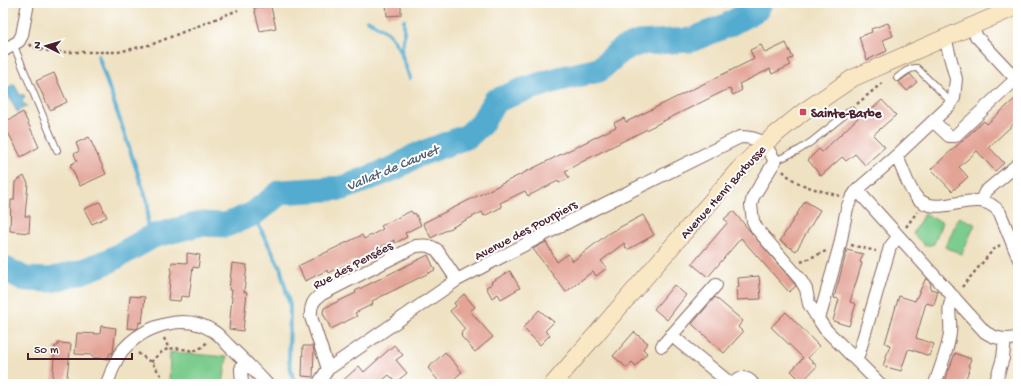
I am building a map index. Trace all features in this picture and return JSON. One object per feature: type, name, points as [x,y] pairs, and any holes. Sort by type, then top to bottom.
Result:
[{"type":"main road","name":"Avenue Henri Barbusse","points":[[553,384],[739,168],[764,144],[803,112],[853,78],[1018,6]]},
{"type":"street","points":[[8,48],[19,41],[22,35],[28,3]]},
{"type":"street","points":[[933,121],[949,136],[954,136],[1017,80],[976,36],[973,26]]},
{"type":"street","points":[[816,318],[821,312],[840,245],[847,208],[854,194],[949,106],[954,98],[956,79],[945,38]]},
{"type":"street","name":"Avenue des Pourpiers","points":[[318,384],[328,370],[457,280],[580,216],[740,137],[751,137],[764,144]]},
{"type":"street","points":[[764,144],[775,161],[753,197],[751,205],[753,221],[757,229],[800,279],[806,289],[809,304],[816,318],[880,384]]},
{"type":"street","points":[[896,156],[904,170],[911,189],[917,198],[924,203],[934,206],[943,206],[970,201],[981,201],[991,204],[996,208],[1014,237],[1018,257]]},
{"type":"street","points":[[981,201],[985,192],[1018,164]]},
{"type":"street","points":[[854,194],[898,237],[985,332],[994,338],[1018,338]]},
{"type":"street","points":[[856,359],[890,247],[898,237]]},
{"type":"street","name":"Rue des Pensées","points":[[328,370],[311,317],[310,309],[313,302],[322,294],[416,246],[424,245],[433,247],[437,250],[457,280]]},
{"type":"street","points":[[662,346],[716,285]]},
{"type":"street","points":[[935,384],[948,344],[950,331],[949,305],[954,297]]},
{"type":"street","points":[[107,384],[114,365],[122,351],[134,340],[147,332],[174,322],[199,324],[215,333],[267,384]]},
{"type":"street","points":[[671,335],[731,384],[736,380],[744,378],[748,379],[753,384]]},
{"type":"street","points":[[995,384],[1003,358],[1005,339]]},
{"type":"street","points":[[242,384],[241,369],[244,361]]},
{"type":"lane","points":[[245,3],[262,3]]},
{"type":"lane","points":[[8,48],[57,150]]},
{"type":"lane","points":[[897,78],[909,70],[917,68],[951,102]]},
{"type":"lane","points":[[775,161],[812,142],[851,110]]},
{"type":"path","points":[[22,35],[32,46],[54,52],[118,52],[153,44],[254,4]]},
{"type":"path","points":[[851,110],[888,78]]},
{"type":"path","points":[[775,161],[789,178],[798,183],[854,194]]},
{"type":"path","points":[[898,237],[924,203]]},
{"type":"path","points":[[954,297],[993,250],[1014,237]]},
{"type":"path","points":[[151,362],[159,354],[169,349],[195,351],[202,348],[215,333]]},
{"type":"path","points":[[128,346],[151,362],[166,384]]},
{"type":"green space","points":[[924,214],[942,222],[934,244],[925,246],[913,234]]},
{"type":"green space","points":[[959,217],[975,224],[962,254],[945,247]]},
{"type":"green space","points":[[170,352],[227,357],[223,384],[169,383]]},
{"type":"water","points":[[14,84],[20,95],[24,95],[25,98],[22,102],[27,106],[17,112],[5,89]]},
{"type":"building","points":[[266,3],[270,3],[276,28],[260,31],[254,8],[264,7]]},
{"type":"building","points":[[386,3],[401,3],[401,15],[387,16]]},
{"type":"building","points":[[888,23],[893,36],[883,40],[887,51],[867,60],[859,37],[872,32],[871,29]]},
{"type":"building","points":[[786,43],[793,58],[788,60],[791,65],[772,74],[770,69],[739,84],[742,90],[733,95],[730,89],[724,91],[591,157],[565,171],[569,178],[559,183],[558,181],[528,196],[525,191],[500,203],[502,207],[484,216],[482,212],[431,238],[423,223],[616,127],[614,123],[624,118],[626,122],[754,59],[750,50],[761,45],[765,53]]},
{"type":"building","points":[[54,73],[67,102],[50,110],[36,81]]},
{"type":"building","points":[[910,74],[917,82],[907,91],[899,82]]},
{"type":"building","points":[[1018,96],[1018,120],[989,147],[1004,163],[995,171],[977,151],[959,167],[968,177],[952,191],[931,169],[984,121],[987,124]]},
{"type":"building","points":[[882,100],[896,115],[873,135],[885,147],[865,165],[855,154],[846,161],[842,157],[821,176],[808,160],[819,149],[822,152],[862,114],[864,116]]},
{"type":"building","points":[[23,112],[39,147],[21,157],[3,123]]},
{"type":"building","points":[[89,137],[106,174],[80,186],[70,165],[77,161],[74,154],[79,151],[76,143]]},
{"type":"building","points":[[24,176],[28,183],[25,216],[30,216],[29,233],[10,231],[11,200],[14,200],[15,182]]},
{"type":"building","points":[[805,201],[820,210],[796,251],[780,241]]},
{"type":"building","points":[[100,202],[107,217],[92,224],[84,209]]},
{"type":"building","points":[[411,211],[413,214],[415,213],[421,225],[405,233],[407,237],[395,243],[394,240],[354,263],[353,261],[329,273],[328,270],[305,281],[298,266],[362,235],[364,239],[383,229],[381,226]]},
{"type":"building","points":[[733,211],[794,283],[796,286],[789,292],[741,238],[708,277],[692,264],[728,222],[724,219]]},
{"type":"building","points":[[643,215],[654,235],[627,250],[624,243],[601,261],[607,268],[596,276],[593,271],[566,292],[533,249],[546,242],[557,262],[568,254],[573,261],[609,233]]},
{"type":"building","points":[[847,250],[863,254],[860,262],[862,263],[850,302],[856,304],[849,326],[833,321],[839,299],[834,298]]},
{"type":"building","points":[[187,253],[200,255],[198,268],[193,267],[189,297],[181,296],[180,301],[168,300],[172,262],[187,263]]},
{"type":"building","points":[[428,255],[435,270],[372,301],[373,304],[355,313],[357,316],[331,329],[323,313],[324,308]]},
{"type":"building","points":[[232,263],[247,265],[244,292],[247,292],[243,331],[229,329],[232,290],[229,290]]},
{"type":"building","points":[[510,271],[520,288],[501,299],[498,294],[492,298],[486,287],[492,284],[491,282]]},
{"type":"building","points":[[759,276],[761,299],[737,300],[736,288],[739,287],[738,278]]},
{"type":"building","points":[[926,278],[931,284],[930,289],[938,291],[934,305],[926,303],[916,338],[934,344],[929,356],[910,349],[908,350],[901,371],[883,366],[890,345],[885,343],[899,296],[915,301]]},
{"type":"building","points":[[674,285],[686,295],[667,320],[654,309]]},
{"type":"building","points":[[464,294],[475,307],[470,311],[493,337],[475,352],[461,336],[461,333],[465,329],[450,311],[456,306],[454,303]]},
{"type":"building","points":[[130,296],[145,297],[142,323],[139,322],[138,328],[136,329],[127,328]]},
{"type":"building","points":[[715,297],[743,321],[738,327],[743,332],[724,353],[692,324]]},
{"type":"building","points":[[539,310],[554,322],[545,331],[550,335],[540,345],[523,328]]},
{"type":"building","points":[[786,312],[819,346],[808,358],[817,366],[802,382],[791,371],[803,358],[771,327]]},
{"type":"building","points":[[101,326],[116,328],[113,352],[110,353],[108,359],[92,357],[92,355],[75,354],[77,333],[100,334]]},
{"type":"building","points":[[634,332],[648,343],[643,349],[647,353],[636,366],[632,362],[627,368],[613,356]]},
{"type":"building","points":[[58,343],[71,344],[66,384],[52,384],[55,346],[58,346]]},
{"type":"building","points":[[394,345],[403,355],[396,360],[407,373],[396,382],[389,375],[378,384],[339,384],[359,366],[364,372]]},
{"type":"building","points":[[303,346],[313,346],[313,377],[302,376]]},
{"type":"building","points":[[445,352],[462,372],[448,384],[441,384],[428,368]]},
{"type":"building","points":[[955,353],[971,359],[964,384],[944,384]]},
{"type":"waterway","name":"Vallat de Cauvet","points":[[3,268],[25,279],[50,280],[78,273],[109,261],[153,236],[200,224],[226,225],[253,214],[281,192],[343,188],[395,168],[415,156],[468,136],[481,124],[495,101],[520,91],[559,79],[599,70],[621,50],[639,43],[691,40],[728,25],[757,9],[760,3]]},
{"type":"waterway","points":[[367,20],[391,36],[401,52]]},
{"type":"waterway","points":[[404,20],[404,35],[401,53],[410,78]]},
{"type":"waterway","points":[[98,55],[148,204],[147,240]]},
{"type":"waterway","points":[[253,214],[280,267],[290,306],[289,360],[294,384]]},
{"type":"place","name":"Sainte-Barbe","points":[[803,112]]}]
